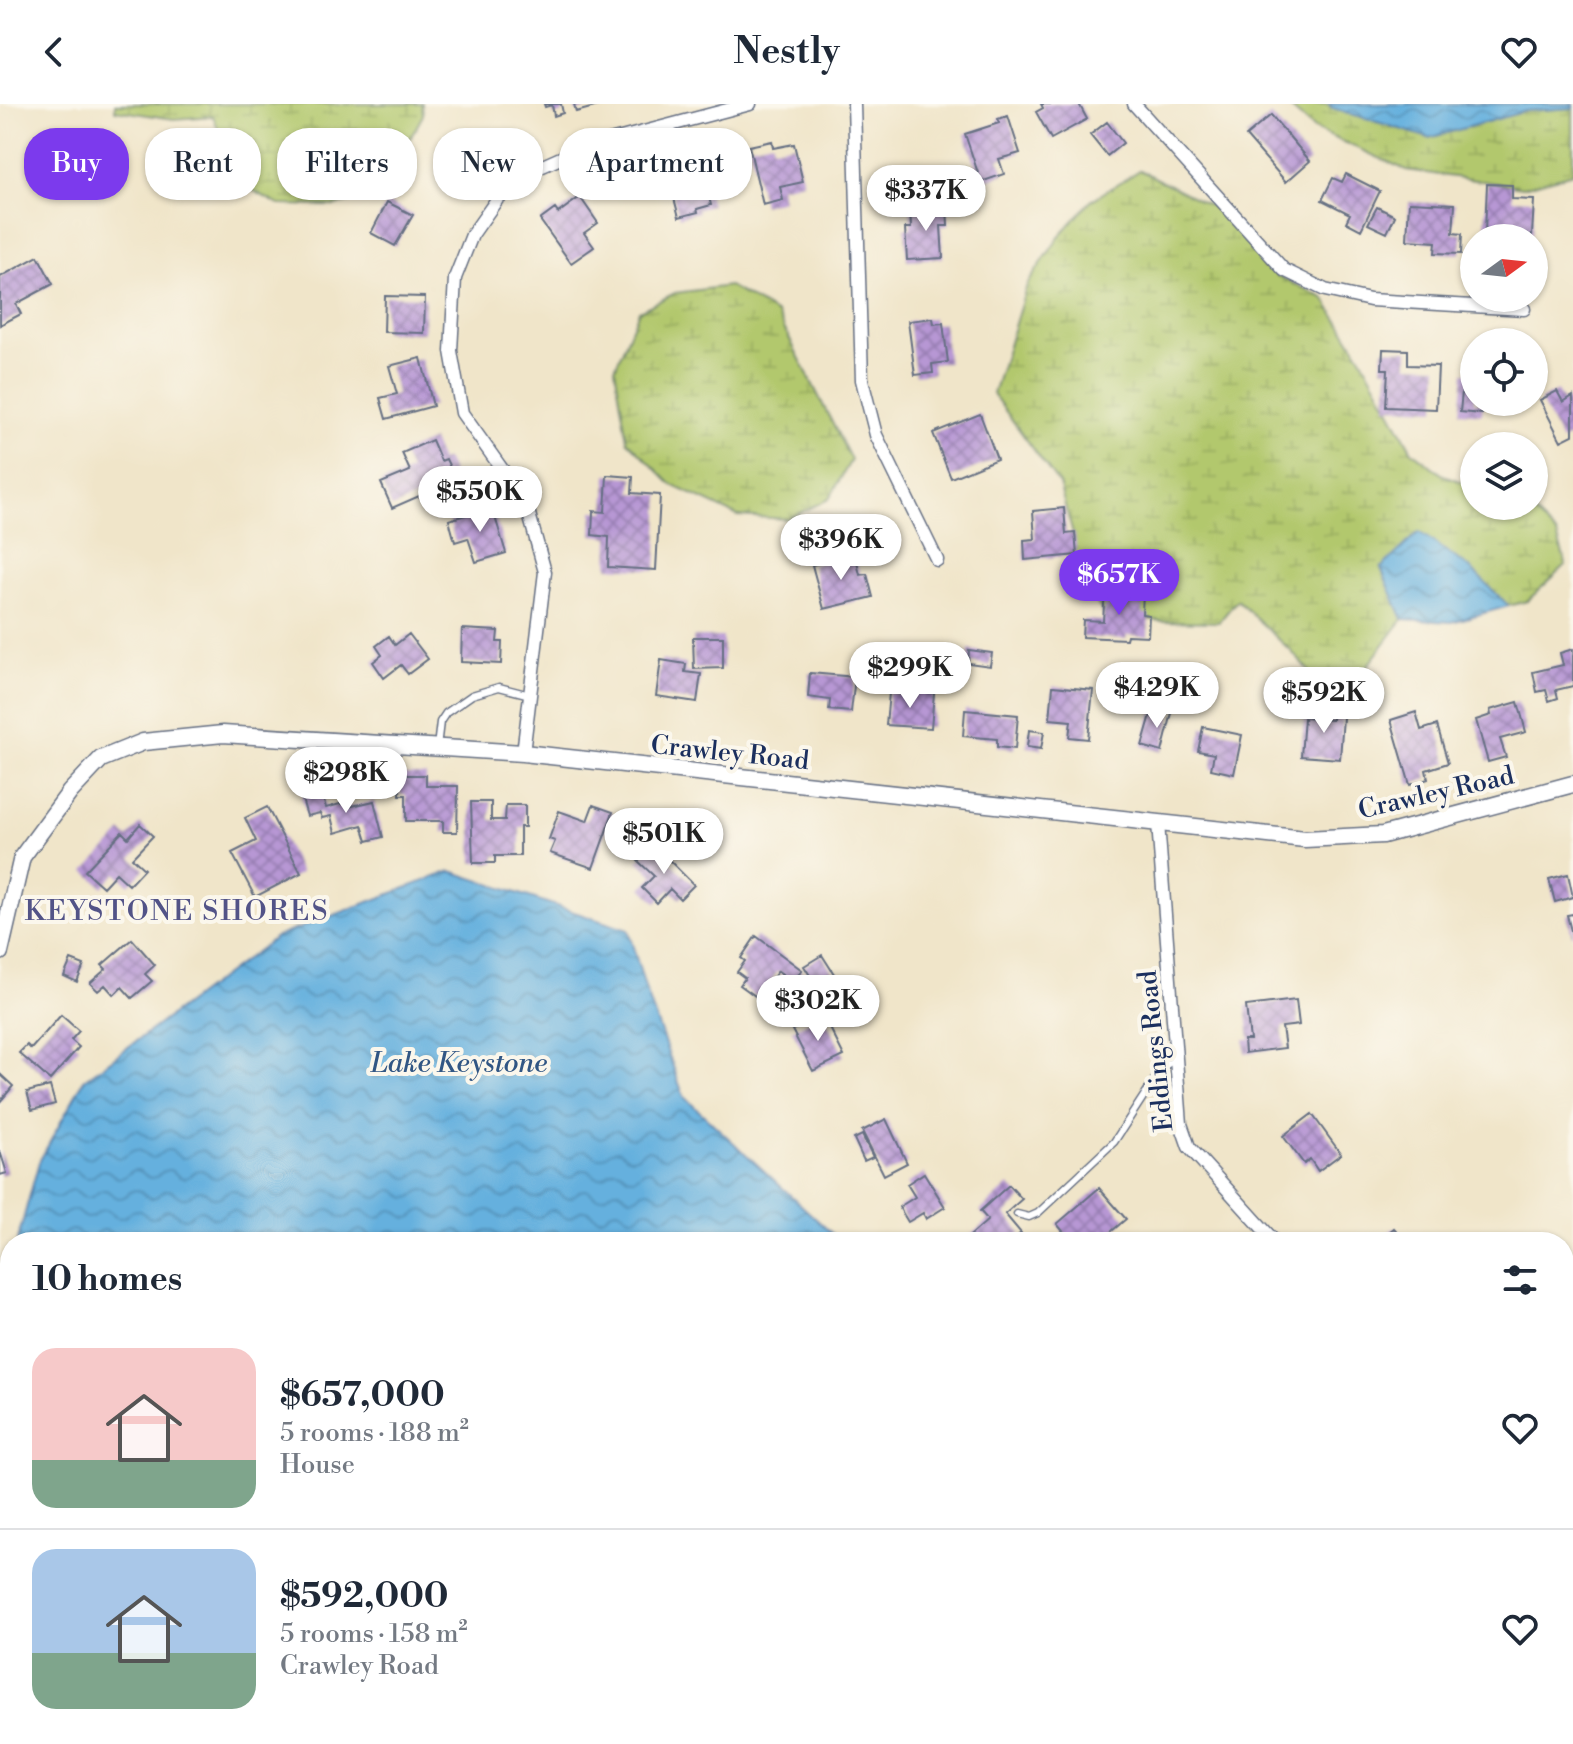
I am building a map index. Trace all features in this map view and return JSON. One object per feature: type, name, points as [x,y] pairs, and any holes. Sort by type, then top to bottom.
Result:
[{"type":"street","points":[[523,753],[545,572],[526,503],[462,413],[451,351],[455,278],[472,235],[498,198],[538,168],[583,148],[750,104]]},
{"type":"street","points":[[854,104],[862,380],[876,435],[937,560]]},
{"type":"street","points":[[1134,104],[1284,270],[1325,290],[1370,300],[1460,305]]},
{"type":"street","name":"Crawley Road","points":[[0,952],[22,857],[70,792],[101,759],[143,742],[223,734],[523,753],[1305,839],[1383,835],[1573,784]]},
{"type":"street","name":"Eddings Road","points":[[1158,823],[1181,1124],[1189,1147],[1266,1232]]},
{"type":"lane","points":[[437,748],[440,722],[446,713],[472,695],[499,687],[530,695]]},
{"type":"lane","points":[[1017,1214],[1029,1217],[1038,1213],[1106,1150],[1162,1068],[1175,1059]]},
{"type":"green space","points":[[115,104],[422,104],[423,115],[416,128],[277,128],[277,200],[356,200],[335,206],[279,205],[261,195],[261,128],[218,128],[213,116],[174,119],[115,110]]},
{"type":"green space","points":[[1286,104],[1329,104],[1332,108],[1429,138],[1526,111],[1573,108],[1573,173],[1523,187],[1406,170],[1314,129]]},
{"type":"green space","points":[[1140,170],[1215,208],[1277,276],[1324,298],[1361,357],[1412,451],[1443,475],[1460,481],[1460,520],[1541,520],[1557,535],[1566,565],[1527,601],[1509,606],[1470,568],[1381,568],[1403,619],[1362,673],[1315,678],[1237,600],[1219,622],[1162,621],[1103,613],[1073,563],[1074,538],[1059,484],[993,394],[1027,285],[1061,234],[1092,200]]},
{"type":"green space","points":[[729,286],[777,314],[851,460],[829,499],[787,519],[738,516],[672,485],[627,440],[615,368],[639,311],[675,293]]},
{"type":"water","points":[[1329,104],[1573,104],[1573,108],[1526,111],[1429,138],[1332,108]]},
{"type":"water","points":[[1419,532],[1470,568],[1509,606],[1452,622],[1403,619],[1381,568]]},
{"type":"water","name":"Lake Keystone","points":[[451,871],[628,930],[684,1097],[830,1232],[20,1232],[39,1162],[84,1080],[276,937]]},
{"type":"building","points":[[544,104],[561,104],[563,113],[554,116],[552,105],[545,107]]},
{"type":"building","points":[[574,104],[602,104],[602,105],[576,112]]},
{"type":"building","points":[[1041,104],[1079,104],[1087,119],[1051,139],[1036,112],[1043,108]]},
{"type":"building","points":[[1271,115],[1310,161],[1286,182],[1246,136]]},
{"type":"building","points":[[1008,116],[1020,153],[999,159],[1004,174],[981,182],[965,134],[999,123],[998,119]]},
{"type":"building","points":[[1107,122],[1123,143],[1107,156],[1090,135]]},
{"type":"building","points":[[772,141],[773,148],[794,144],[803,182],[780,187],[783,200],[763,205],[752,159],[752,145]]},
{"type":"building","points":[[1346,174],[1380,191],[1361,230],[1346,222],[1350,214],[1322,200],[1333,178],[1342,182]]},
{"type":"building","points":[[1487,184],[1512,185],[1512,199],[1534,200],[1533,224],[1485,224]]},
{"type":"building","points":[[576,200],[582,200],[598,223],[584,233],[594,247],[571,263],[540,220],[555,209],[558,213]]},
{"type":"building","points":[[675,200],[710,200],[711,205],[679,217]]},
{"type":"building","points":[[387,202],[413,215],[395,246],[371,233]]},
{"type":"building","points":[[1409,202],[1455,204],[1453,233],[1460,234],[1460,254],[1435,253],[1436,242],[1407,240]]},
{"type":"building","points":[[947,206],[948,226],[941,226],[943,258],[907,260],[905,228],[911,228],[910,208]]},
{"type":"building","points":[[1377,207],[1395,216],[1387,233],[1368,224]]},
{"type":"building","points":[[38,256],[53,284],[16,304],[21,314],[0,325],[0,277]]},
{"type":"building","points":[[385,296],[425,297],[424,333],[384,332]]},
{"type":"building","points":[[933,318],[934,324],[943,323],[948,362],[932,364],[933,373],[915,375],[908,321]]},
{"type":"building","points":[[1383,349],[1408,350],[1408,365],[1438,366],[1436,409],[1386,407],[1388,369],[1382,369]]},
{"type":"building","points":[[421,358],[433,406],[386,419],[380,398],[397,394],[389,366]]},
{"type":"building","points":[[1557,391],[1563,402],[1573,396],[1573,435],[1561,441],[1548,416],[1548,396]]},
{"type":"building","points":[[980,414],[997,459],[951,478],[933,433]]},
{"type":"building","points":[[432,440],[441,461],[446,459],[456,480],[392,508],[381,483],[410,471],[402,453]]},
{"type":"building","points":[[607,475],[633,477],[632,493],[660,495],[656,570],[608,567],[609,537],[592,535],[593,511],[605,512]]},
{"type":"building","points":[[492,507],[506,553],[476,562],[468,538],[455,542],[449,520]]},
{"type":"building","points":[[1064,508],[1066,534],[1075,533],[1077,555],[1025,560],[1024,540],[1035,539],[1033,511]]},
{"type":"building","points":[[855,554],[860,575],[867,574],[873,597],[824,609],[812,565]]},
{"type":"building","points":[[1105,589],[1143,591],[1142,614],[1149,615],[1148,636],[1127,635],[1126,639],[1082,637],[1083,620],[1103,621]]},
{"type":"building","points":[[462,629],[498,631],[497,642],[502,642],[501,664],[461,662]]},
{"type":"building","points":[[409,634],[428,659],[408,674],[401,665],[384,678],[373,662],[382,655],[376,646],[389,636],[395,645]]},
{"type":"building","points":[[693,637],[723,637],[723,668],[694,669]]},
{"type":"building","points":[[1573,649],[1573,686],[1556,690],[1558,698],[1549,701],[1546,690],[1537,692],[1533,672],[1563,665],[1560,653]]},
{"type":"building","points":[[969,650],[992,653],[990,666],[968,663]]},
{"type":"building","points":[[661,660],[686,664],[685,672],[701,674],[697,702],[656,696]]},
{"type":"building","points":[[810,673],[855,677],[851,712],[829,710],[830,700],[808,697]]},
{"type":"building","points":[[1053,686],[1093,690],[1088,739],[1069,737],[1071,721],[1050,719]]},
{"type":"building","points":[[908,691],[934,693],[931,728],[886,725],[889,693],[908,694]]},
{"type":"building","points":[[1333,702],[1344,703],[1340,759],[1301,756],[1304,718],[1332,720]]},
{"type":"building","points":[[1518,702],[1526,732],[1500,739],[1506,757],[1488,762],[1476,720],[1491,715],[1490,710]]},
{"type":"building","points":[[1153,708],[1172,713],[1162,752],[1142,746]]},
{"type":"building","points":[[965,710],[1018,715],[1015,749],[997,747],[997,739],[963,736]]},
{"type":"building","points":[[1416,712],[1421,730],[1437,725],[1448,763],[1426,770],[1428,779],[1410,785],[1391,720]]},
{"type":"building","points":[[1203,727],[1242,735],[1234,774],[1211,769],[1214,754],[1198,751]]},
{"type":"building","points":[[1029,730],[1044,732],[1041,749],[1027,747]]},
{"type":"building","points":[[401,775],[426,775],[426,786],[458,786],[457,832],[443,832],[443,821],[406,821],[406,795],[400,795]]},
{"type":"building","points":[[321,791],[326,808],[347,802],[348,807],[374,801],[383,837],[367,841],[362,825],[335,833],[331,816],[322,818],[320,813],[307,816],[301,796]]},
{"type":"building","points":[[471,802],[491,802],[491,820],[505,820],[506,805],[525,805],[525,827],[520,827],[520,856],[495,856],[495,863],[473,863]]},
{"type":"building","points":[[593,805],[613,812],[593,868],[550,853],[555,841],[549,839],[559,811],[587,821]]},
{"type":"building","points":[[267,807],[301,873],[255,897],[232,853],[256,841],[245,818]]},
{"type":"building","points":[[140,824],[153,836],[132,858],[144,869],[129,885],[116,873],[103,887],[85,871],[122,832],[128,838]]},
{"type":"building","points":[[654,845],[694,885],[680,899],[670,889],[657,903],[642,888],[654,876],[638,861]]},
{"type":"building","points":[[1568,874],[1573,897],[1555,902],[1549,879]]},
{"type":"building","points":[[1573,914],[1573,934],[1572,935],[1567,915]]},
{"type":"building","points":[[756,936],[802,970],[793,982],[778,971],[758,998],[740,985],[745,978],[737,972],[745,961],[741,958]]},
{"type":"building","points":[[132,939],[155,965],[145,974],[152,981],[132,998],[122,987],[114,995],[105,985],[98,991],[90,983],[106,969],[102,965]]},
{"type":"building","points":[[822,955],[841,985],[823,996],[804,966]]},
{"type":"building","points":[[71,960],[84,965],[77,982],[64,976]]},
{"type":"building","points":[[1296,1000],[1299,1025],[1282,1027],[1285,1048],[1245,1053],[1244,1040],[1250,1040],[1246,1006]]},
{"type":"building","points":[[823,1014],[844,1056],[813,1071],[792,1030]]},
{"type":"building","points":[[61,1015],[79,1031],[71,1040],[79,1047],[50,1080],[19,1053],[27,1045],[31,1049]]},
{"type":"building","points":[[0,1074],[13,1086],[0,1102]]},
{"type":"building","points":[[50,1086],[55,1104],[32,1110],[27,1092]]},
{"type":"building","points":[[1312,1114],[1341,1154],[1318,1171],[1310,1159],[1304,1164],[1283,1136]]},
{"type":"building","points":[[886,1119],[907,1163],[884,1175],[862,1131]]},
{"type":"building","points":[[862,1135],[873,1157],[864,1161],[854,1139]]},
{"type":"building","points":[[0,1151],[7,1173],[0,1175]]},
{"type":"building","points":[[924,1173],[945,1207],[926,1219],[923,1213],[908,1222],[899,1207],[915,1197],[907,1184]]},
{"type":"building","points":[[1009,1185],[1022,1199],[1005,1214],[1020,1232],[974,1232],[988,1220],[980,1211]]},
{"type":"building","points":[[1099,1188],[1126,1219],[1111,1232],[1064,1232],[1057,1224]]},
{"type":"district","name":"KEYSTONE SHORES","points":[[177,910]]}]
